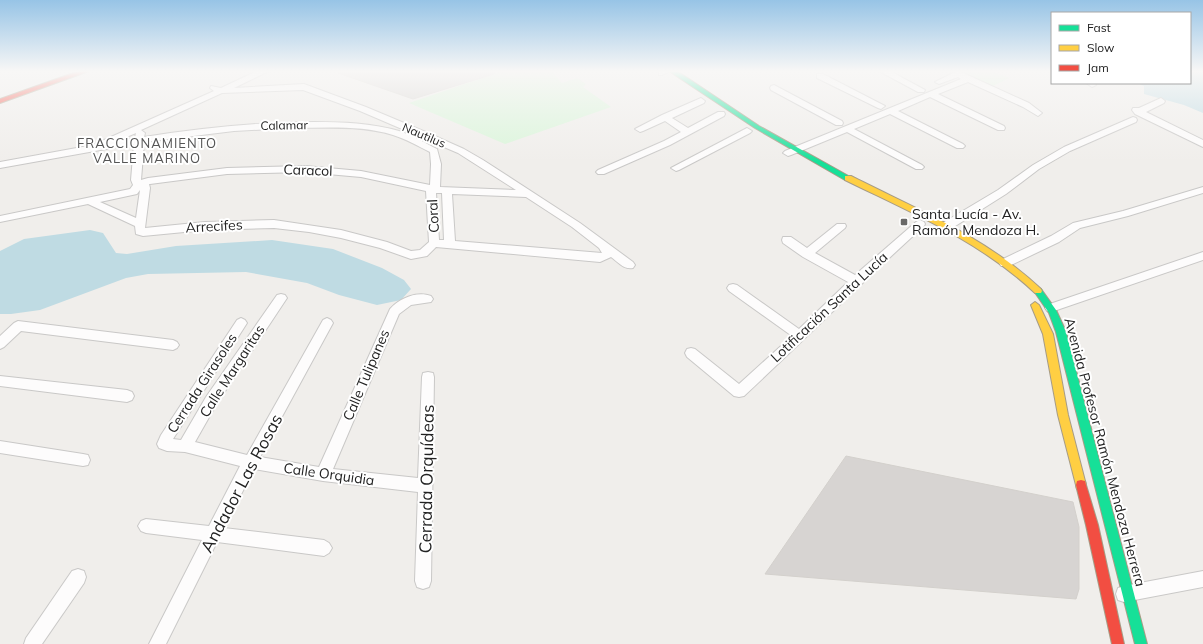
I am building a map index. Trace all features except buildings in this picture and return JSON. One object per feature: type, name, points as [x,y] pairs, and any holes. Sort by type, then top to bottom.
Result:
[{"type":"main road","name":"Avenida Profesor Ramón Mendoza Herrera","points":[[702,101],[747,130],[853,180],[939,231],[1005,263],[1031,284],[1051,308],[1061,332],[1141,644]]},
{"type":"main road","name":"Avenida Profesor Ramón Mendoza Herrera","points":[[715,101],[787,149],[920,224],[939,231]]},
{"type":"main road","name":"Avenida Profesor Ramón Mendoza Herrera","points":[[982,258],[998,267],[1027,294],[1040,314],[1046,330],[1064,415],[1092,525],[1118,644]]},
{"type":"street","points":[[0,160],[82,146],[191,101]]},
{"type":"street","name":"Nautilus","points":[[328,101],[358,117],[461,151],[531,194],[630,265]]},
{"type":"street","points":[[798,101],[919,167]]},
{"type":"street","points":[[876,101],[960,146]]},
{"type":"street","points":[[889,107],[896,101]]},
{"type":"street","points":[[900,101],[907,104]]},
{"type":"street","points":[[787,149],[889,107],[907,104],[914,101]]},
{"type":"street","points":[[945,101],[1000,128]]},
{"type":"street","points":[[1017,101],[1038,113]]},
{"type":"street","points":[[939,231],[1002,192],[1036,167],[1067,149],[1161,101]]},
{"type":"street","points":[[640,129],[665,117],[711,108]]},
{"type":"street","points":[[601,172],[687,132],[711,108]]},
{"type":"street","points":[[1136,114],[1203,144]]},
{"type":"street","name":"Calamar","points":[[91,148],[244,126],[294,125],[358,117],[397,133],[434,152],[436,168],[433,189]]},
{"type":"street","points":[[665,117],[687,132]]},
{"type":"street","points":[[136,125],[140,140],[136,180],[139,184],[144,185],[145,188],[140,224]]},
{"type":"street","points":[[0,165],[91,148],[136,125]]},
{"type":"street","points":[[676,168],[747,130]]},
{"type":"street","name":"Caracol","points":[[89,201],[133,192],[139,184],[177,177],[227,171],[287,168],[361,174],[433,189],[531,194]]},
{"type":"street","name":"Coral","points":[[433,189],[434,244]]},
{"type":"street","name":"Coral","points":[[448,190],[450,245]]},
{"type":"street","points":[[1005,263],[1055,239],[1077,225],[1124,214],[1203,190]]},
{"type":"street","points":[[0,219],[89,201]]},
{"type":"street","name":"Arrecifes","points":[[89,201],[140,224],[140,231],[146,232],[205,226],[262,224],[291,226],[354,236],[414,255],[423,253],[434,244]]},
{"type":"street","name":"Lotificación Santa Lucía","points":[[691,353],[739,392],[800,336],[856,281],[920,224]]},
{"type":"street","points":[[807,254],[841,226]]},
{"type":"street","points":[[787,240],[807,254],[856,281]]},
{"type":"street","points":[[434,244],[600,258],[608,254],[602,245]]},
{"type":"street","points":[[1051,308],[1203,256]]},
{"type":"street","points":[[733,288],[800,336]]},
{"type":"street","name":"Calle Margaritas","points":[[185,446],[211,402],[281,298]]},
{"type":"street","name":"Calle Tulipanes","points":[[323,474],[394,312],[398,306],[409,300],[427,300]]},
{"type":"street","name":"Cerrada Girasoles","points":[[164,443],[242,323]]},
{"type":"street","name":"Andador Las Rosas","points":[[157,644],[251,462],[327,323]]},
{"type":"street","points":[[0,344],[18,326],[173,345]]},
{"type":"street","name":"Cerrada Orquídeas","points":[[423,581],[428,377]]},
{"type":"street","points":[[0,381],[127,396]]},
{"type":"street","name":"Calle Orquidia","points":[[164,443],[167,445],[185,446],[251,462],[323,474],[426,486]]},
{"type":"street","points":[[0,447],[83,460]]},
{"type":"street","points":[[146,526],[324,548]]},
{"type":"street","points":[[32,644],[78,577]]},
{"type":"street","points":[[1108,596],[1128,594],[1203,579]]},
{"type":"green space","points":[[415,101],[603,101],[611,107],[505,144],[409,103]]},
{"type":"water","points":[[1170,101],[1203,101],[1203,113]]},
{"type":"water","points":[[90,230],[103,233],[116,253],[127,254],[176,246],[272,240],[333,249],[382,268],[404,280],[411,289],[401,300],[377,305],[339,295],[307,283],[246,272],[148,274],[126,278],[40,310],[0,314],[0,251],[24,239]]},
{"type":"traffic: fast","points":[[718,101],[757,127],[848,178]]},
{"type":"traffic: fast","points":[[1038,291],[1053,312],[1061,332],[1141,644]]},
{"type":"traffic: slow","points":[[848,178],[948,227],[973,241],[1019,273],[1038,291]]},
{"type":"traffic: slow","points":[[1035,305],[1048,334],[1063,415],[1081,485]]},
{"type":"traffic: jam","points":[[1081,485],[1092,525],[1118,644]]},
{"type":"place","name":"Santa Lucía - Av. Ramón Mendoza H.","points":[[904,222]]},
{"type":"district","name":"FRACCIONAMIENTO VALLE MARINO","points":[[147,150]]}]
